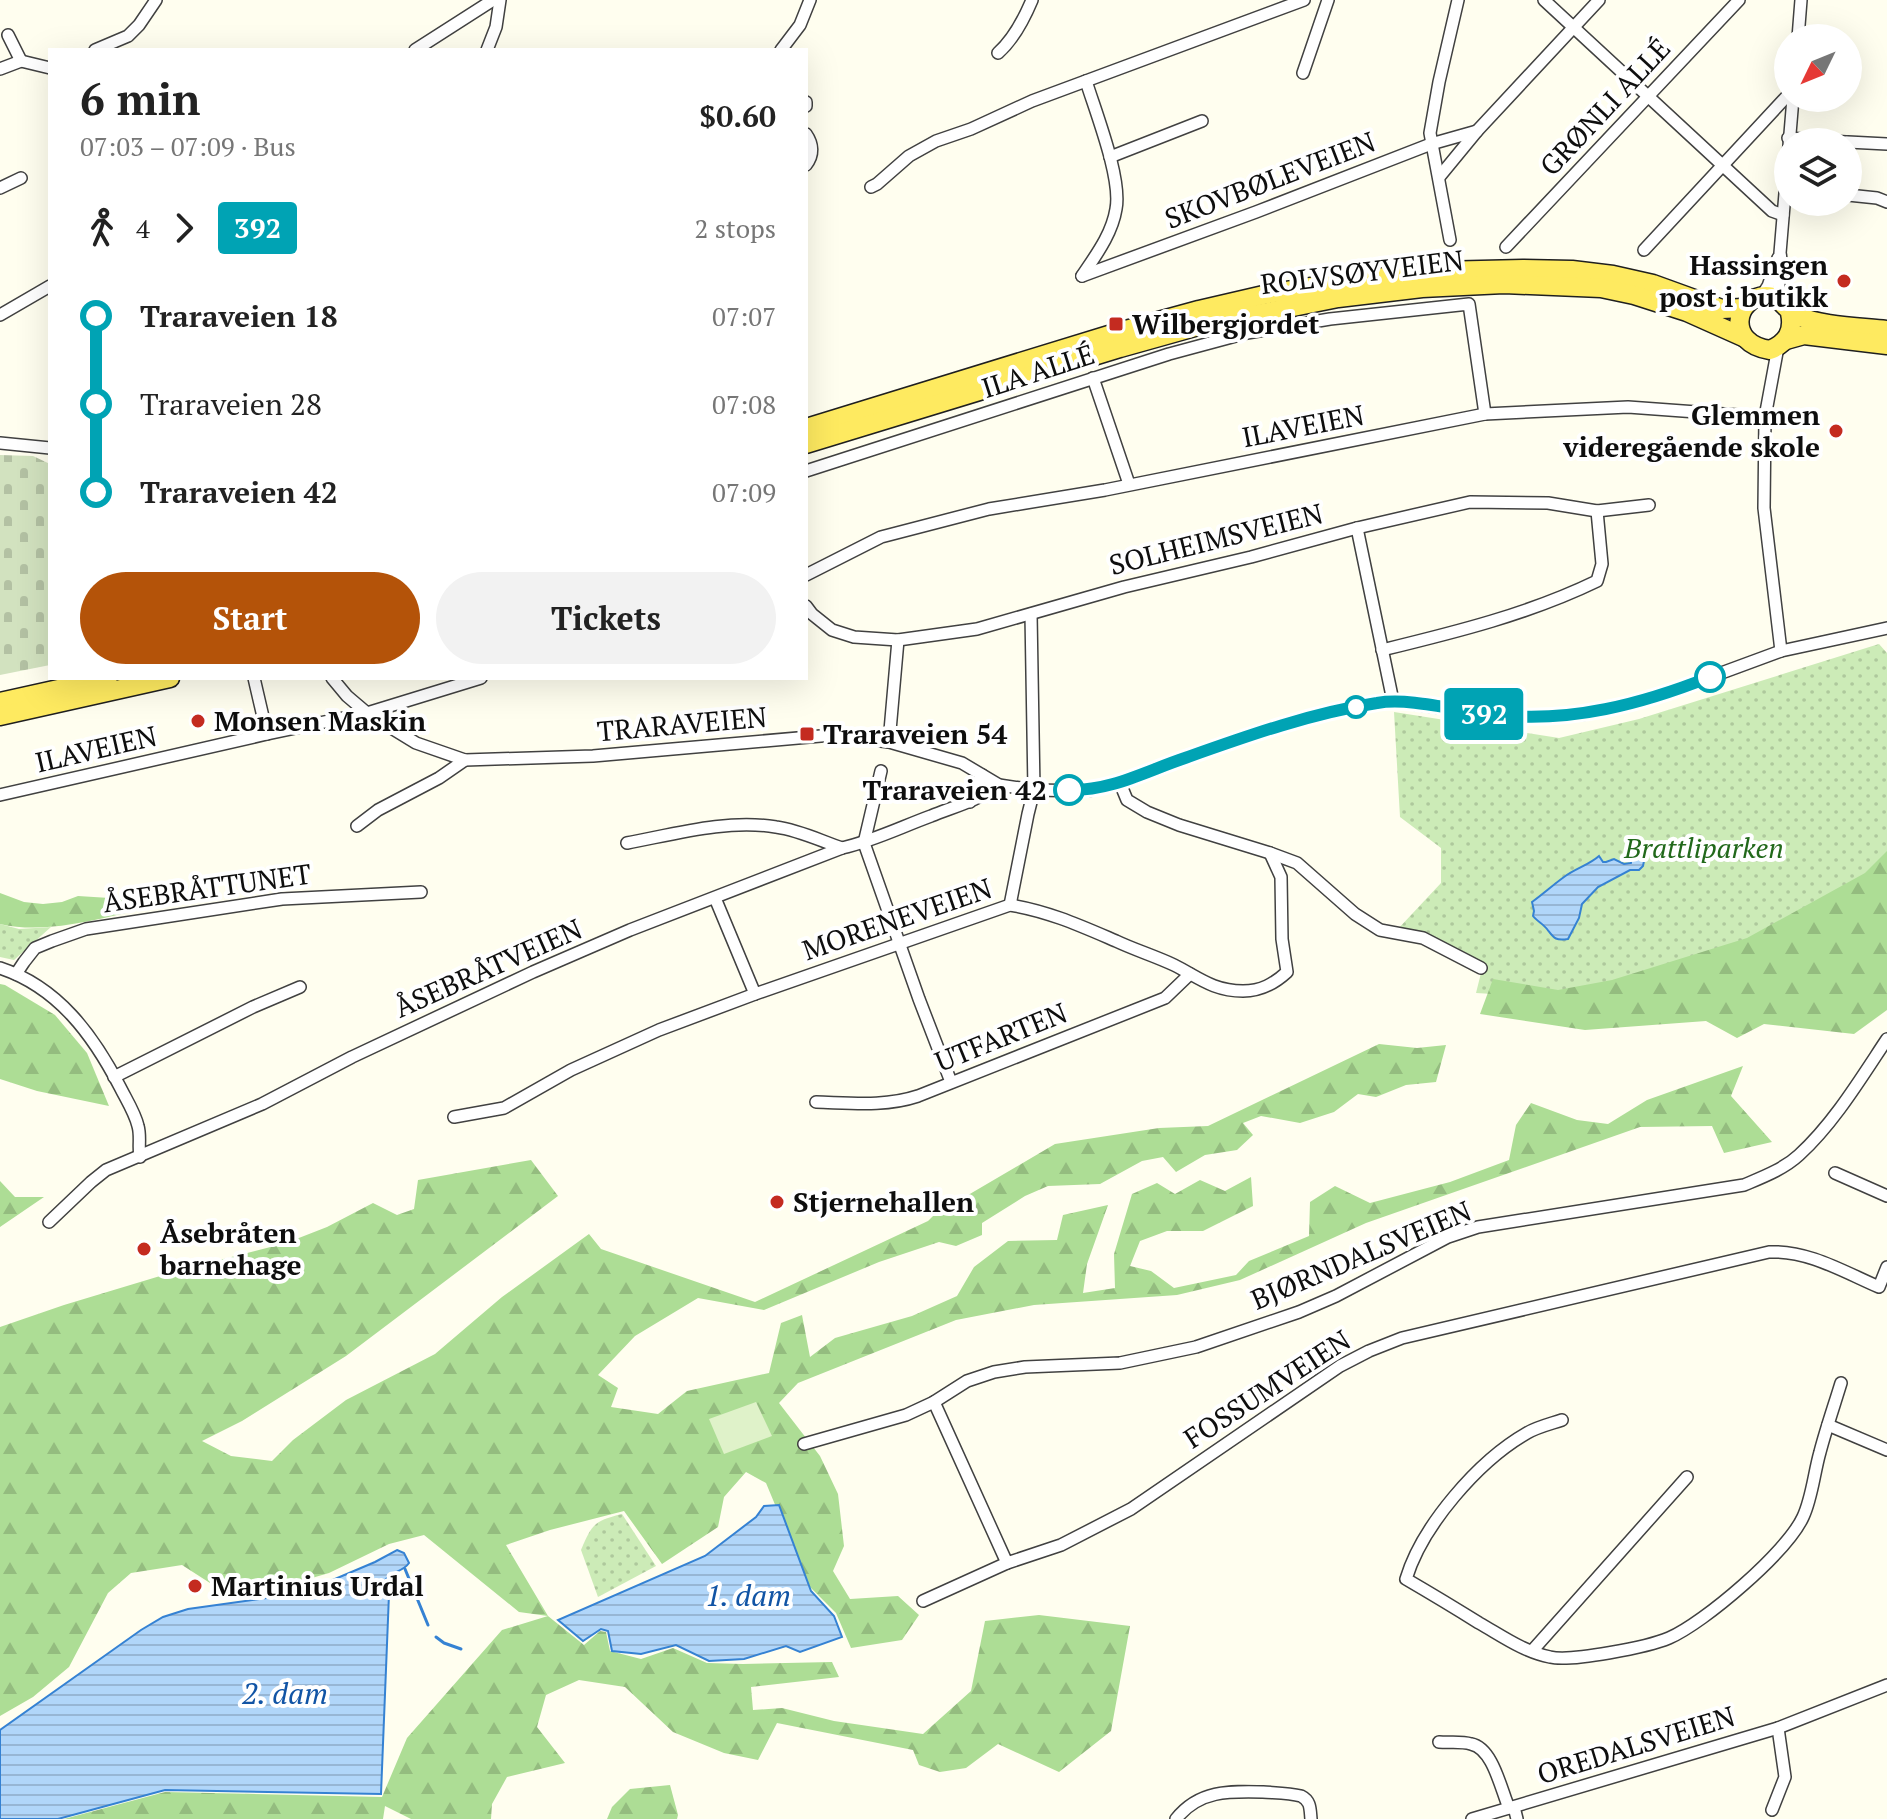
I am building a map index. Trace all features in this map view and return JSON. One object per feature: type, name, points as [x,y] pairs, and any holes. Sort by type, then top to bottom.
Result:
[{"type":"main road","name":"ROLVSØYVEIEN","points":[[808,427],[1115,333],[1268,294],[1341,282],[1439,271],[1572,270],[1653,284],[1722,309],[1743,308]]},
{"type":"main road","name":"ROLVSØYVEIEN","points":[[808,443],[1202,325],[1338,298],[1422,288],[1504,284],[1601,288],[1687,312],[1743,337]]},
{"type":"main road","points":[[1887,330],[1807,320],[1776,303],[1751,300],[1743,308],[1739,321],[1743,337],[1751,345],[1774,345],[1804,335],[1887,345]]},
{"type":"main road","points":[[1774,345],[1792,327],[1776,303]]},
{"type":"main road","points":[[0,702],[99,680]]},
{"type":"main road","points":[[0,716],[161,680]]},
{"type":"street","points":[[100,48],[128,36],[156,0]]},
{"type":"street","points":[[418,48],[493,0]]},
{"type":"street","points":[[488,48],[499,14],[500,0]]},
{"type":"street","points":[[783,48],[800,25],[810,0]]},
{"type":"street","points":[[998,53],[1016,31],[1032,0]]},
{"type":"street","points":[[871,187],[909,156],[936,141],[1032,101],[1304,0]]},
{"type":"street","points":[[1303,73],[1328,0]]},
{"type":"street","points":[[1450,240],[1430,133],[1458,0]]},
{"type":"street","points":[[1544,0],[1774,212]]},
{"type":"street","points":[[1440,176],[1477,131],[1599,0]]},
{"type":"street","name":"GRØNLI ALLÉ","points":[[1506,247],[1739,0]]},
{"type":"street","points":[[1799,24],[1801,0]]},
{"type":"street","points":[[8,35],[21,61]]},
{"type":"street","points":[[0,69],[21,61],[48,68]]},
{"type":"street","points":[[1086,81],[1110,157],[1202,121]]},
{"type":"street","points":[[1644,250],[1774,112]]},
{"type":"street","name":"SKOVBØLEVEIEN","points":[[1110,157],[1117,185],[1117,206],[1112,225],[1098,253],[1082,276],[1431,144],[1477,131]]},
{"type":"street","points":[[808,136],[812,150],[808,162]]},
{"type":"street","points":[[1862,143],[1887,144]]},
{"type":"street","points":[[0,188],[21,178]]},
{"type":"street","points":[[1862,196],[1887,202]]},
{"type":"street","points":[[1776,303],[1768,286],[1780,253],[1783,216]]},
{"type":"street","points":[[1776,303],[1783,266],[1780,253]]},
{"type":"street","points":[[0,315],[48,287]]},
{"type":"street","name":"ILA ALLÉ","points":[[808,470],[1169,354],[1247,333],[1330,319],[1469,304],[1485,414]]},
{"type":"street","points":[[1774,345],[1765,358],[1769,393],[1765,417],[1764,508],[1781,651]]},
{"type":"street","points":[[1093,378],[1129,484]]},
{"type":"street","name":"ILAVEIEN","points":[[808,574],[881,537],[989,509],[1105,490],[1485,414],[1628,407],[1765,417]]},
{"type":"street","points":[[0,443],[48,448]]},
{"type":"street","name":"SOLHEIMSVEIEN","points":[[808,609],[832,630],[854,637],[898,640],[977,629],[1124,587],[1470,502],[1548,503],[1597,511],[1649,505]]},
{"type":"street","points":[[1382,650],[1496,621],[1562,598],[1597,581],[1602,564],[1597,511]]},
{"type":"street","points":[[1357,528],[1393,701]]},
{"type":"street","points":[[1010,905],[1034,790],[1031,614]]},
{"type":"street","name":"TRARAVEIEN","points":[[334,680],[367,713],[416,743],[465,760],[593,756],[832,735],[889,742],[962,763],[999,785],[1034,790],[1088,791],[1120,783],[1180,759],[1305,718],[1393,701],[1499,716],[1586,714],[1678,689],[1781,651],[1887,628]]},
{"type":"street","points":[[889,742],[898,640]]},
{"type":"street","points":[[254,680],[267,734]]},
{"type":"street","name":"ILAVEIEN","points":[[0,795],[367,713],[474,680]]},
{"type":"street","points":[[357,826],[378,810],[439,778],[465,760]]},
{"type":"street","points":[[881,771],[864,843],[951,1082]]},
{"type":"street","points":[[970,802],[982,775]]},
{"type":"street","points":[[1120,783],[1127,800],[1147,812],[1297,863],[1355,914],[1380,930],[1423,938],[1481,968]]},
{"type":"street","name":"ÅSEBRÅTVEIEN","points":[[49,1222],[106,1170],[262,1104],[352,1057],[533,972],[630,930],[970,802],[999,785]]},
{"type":"street","points":[[627,843],[716,826],[756,825],[778,827],[842,848]]},
{"type":"street","name":"MORENEVEIEN","points":[[454,1117],[504,1108],[571,1070],[659,1030],[1010,905],[1032,908],[1073,922],[1177,966],[1209,985],[1245,991],[1274,984],[1287,972],[1282,939],[1281,877],[1270,853]]},
{"type":"street","name":"ÅSEBRÅTTUNET","points":[[16,974],[35,948],[86,929],[282,899],[421,892]]},
{"type":"street","points":[[715,898],[755,994]]},
{"type":"street","points":[[0,968],[39,987],[64,1005],[88,1035],[139,1127],[140,1157]]},
{"type":"street","name":"UTFARTEN","points":[[816,1102],[901,1102],[1165,998],[1190,974]]},
{"type":"street","points":[[114,1077],[253,1007],[300,987]]},
{"type":"street","name":"BJØRNDALSVEIEN","points":[[804,1444],[890,1420],[934,1402],[967,1381],[994,1372],[1025,1367],[1120,1363],[1196,1347],[1299,1312],[1448,1237],[1478,1227],[1744,1185],[1769,1175],[1798,1156],[1842,1105],[1887,1039]]},
{"type":"street","points":[[1835,1173],[1887,1196]]},
{"type":"street","name":"FOSSUMVEIEN","points":[[923,1601],[1007,1563],[1061,1545],[1131,1509],[1340,1366],[1402,1338],[1769,1252],[1787,1251],[1810,1257],[1879,1287],[1887,1267]]},
{"type":"street","points":[[1562,1420],[1528,1433],[1493,1457],[1454,1497],[1428,1530],[1411,1561],[1406,1579],[1516,1645],[1560,1659],[1600,1654],[1666,1639],[1698,1621],[1762,1567],[1795,1531],[1804,1516],[1841,1383]]},
{"type":"street","points":[[934,1402],[1007,1563]]},
{"type":"street","points":[[1828,1425],[1887,1450]]},
{"type":"street","points":[[1532,1651],[1687,1477]]},
{"type":"street","name":"OREDALSVEIEN","points":[[1472,1819],[1513,1811],[1778,1728],[1887,1685]]},
{"type":"street","name":"OREDALSVEIEN","points":[[1772,1810],[1785,1777],[1778,1728]]},
{"type":"street","name":"OREDALSVEIEN","points":[[1439,1742],[1469,1743],[1480,1747],[1491,1761],[1513,1811]]},
{"type":"street","points":[[1176,1819],[1204,1796],[1233,1791],[1301,1796],[1310,1805],[1311,1819]]},
{"type":"green space","points":[[0,455],[33,456],[48,463],[48,665],[0,675]]},
{"type":"green space","name":"Brattliparken","points":[[1879,644],[1887,653],[1887,932],[1622,1002],[1476,993],[1481,973],[1397,930],[1441,883],[1441,848],[1400,817],[1394,712],[1559,738],[1639,719]]},
{"type":"green space","points":[[1887,851],[1887,1010],[1854,1034],[1764,1024],[1737,1038],[1706,1021],[1585,1030],[1480,1014],[1493,979],[1558,990],[1612,980],[1747,938],[1865,873]]},
{"type":"green space","points":[[0,893],[24,902],[43,904],[78,896],[141,900],[145,909],[73,924],[18,927],[0,924]]},
{"type":"green space","points":[[0,924],[19,929],[51,927],[14,960],[0,957]]},
{"type":"green space","points":[[0,984],[55,1015],[87,1053],[109,1106],[37,1091],[0,1079]]},
{"type":"green space","points":[[1379,1044],[1417,1048],[1446,1045],[1436,1082],[1406,1085],[1376,1097],[1358,1094],[1334,1112],[1300,1123],[1261,1116],[1243,1123],[1253,1135],[1237,1150],[1205,1155],[1176,1172],[1163,1157],[1142,1161],[1100,1184],[1048,1186],[1025,1196],[982,1223],[982,1235],[956,1246],[939,1242],[879,1262],[764,1310],[698,1298],[635,1336],[598,1375],[618,1388],[611,1407],[658,1414],[687,1391],[769,1373],[781,1323],[802,1315],[810,1357],[835,1338],[912,1316],[957,1296],[974,1267],[1008,1241],[1057,1240],[1063,1215],[1108,1205],[1087,1264],[1083,1293],[1115,1288],[1114,1254],[1132,1194],[1157,1183],[1175,1194],[1200,1180],[1225,1191],[1251,1177],[1253,1206],[1203,1231],[1167,1231],[1140,1241],[1130,1266],[1151,1271],[1174,1288],[1236,1275],[1249,1261],[1309,1236],[1310,1202],[1335,1186],[1370,1203],[1450,1182],[1509,1160],[1516,1125],[1531,1103],[1577,1120],[1608,1124],[1647,1100],[1743,1066],[1731,1096],[1772,1142],[1724,1153],[1712,1126],[1640,1127],[1366,1223],[1240,1280],[1177,1295],[1034,1305],[956,1320],[798,1383],[779,1403],[820,1456],[838,1494],[844,1546],[833,1571],[850,1599],[898,1596],[919,1615],[902,1640],[851,1648],[836,1613],[809,1586],[766,1483],[746,1472],[724,1497],[718,1527],[662,1564],[624,1511],[506,1545],[548,1616],[519,1612],[424,1535],[389,1544],[329,1573],[274,1589],[224,1592],[182,1565],[131,1573],[108,1593],[69,1667],[33,1697],[0,1716],[0,1327],[180,1270],[286,1243],[327,1227],[373,1203],[397,1215],[414,1209],[418,1180],[531,1160],[558,1196],[346,1356],[242,1421],[202,1441],[231,1456],[272,1461],[293,1440],[346,1400],[435,1354],[502,1297],[589,1234],[601,1249],[755,1302],[928,1221],[1055,1144],[1159,1128],[1208,1126]]},
{"type":"green space","points":[[0,1181],[15,1197],[44,1197],[0,1227]]},
{"type":"green space","points":[[756,1402],[772,1436],[724,1454],[709,1419]]},
{"type":"green space","points":[[622,1514],[656,1566],[598,1597],[581,1550],[595,1525]]},
{"type":"green space","points":[[1039,1615],[1130,1626],[1111,1731],[1059,1772],[998,1744],[966,1768],[940,1772],[919,1765],[913,1750],[777,1723],[758,1760],[724,1753],[673,1732],[625,1687],[579,1680],[546,1695],[537,1727],[565,1763],[507,1777],[492,1804],[491,1819],[411,1819],[385,1806],[383,1819],[64,1819],[165,1792],[382,1797],[407,1738],[502,1630],[548,1616],[584,1645],[600,1631],[606,1632],[610,1651],[641,1659],[673,1648],[707,1663],[832,1662],[839,1677],[751,1687],[753,1710],[782,1708],[834,1721],[923,1734],[971,1691],[985,1621]]},
{"type":"green space","points":[[670,1785],[677,1819],[607,1819],[612,1807],[630,1789]]},
{"type":"water","points":[[1599,856],[1603,862],[1614,859],[1624,864],[1641,858],[1644,861],[1639,870],[1630,870],[1598,887],[1582,904],[1579,918],[1568,939],[1555,938],[1533,916],[1532,902]]},
{"type":"water","name":"1. dam","points":[[779,1505],[811,1591],[834,1616],[842,1637],[800,1652],[786,1646],[744,1659],[709,1661],[676,1645],[641,1654],[612,1651],[608,1631],[601,1629],[583,1641],[558,1620],[705,1556],[756,1517],[764,1506]]},
{"type":"water","name":"2. dam","points":[[397,1550],[404,1553],[409,1563],[385,1580],[389,1594],[381,1794],[165,1790],[58,1819],[0,1819],[0,1730],[141,1630],[163,1617],[188,1609],[302,1593]]},
{"type":"waterway","points":[[405,1569],[428,1625]]},
{"type":"waterway","points":[[436,1637],[461,1649]]},
{"type":"bus line","name":"392","points":[[1069,790],[1088,791],[1120,783],[1180,759],[1305,718],[1375,703],[1393,701],[1499,716],[1586,714],[1619,707],[1710,677]]},
{"type":"place","name":"Hassingen post i butikk","points":[[1844,281]]},
{"type":"place","name":"Wilbergjordet","points":[[1116,324]]},
{"type":"place","name":"Glemmen videregående skole","points":[[1836,431]]},
{"type":"place","name":"Monsen Maskin","points":[[198,721]]},
{"type":"place","name":"Traraveien 54","points":[[807,734]]},
{"type":"place","name":"Traraveien 42","points":[[1069,790]]},
{"type":"place","name":"Stjernehallen","points":[[777,1202]]},
{"type":"place","name":"Åsebråten barnehage","points":[[144,1249]]},
{"type":"place","name":"Martinius Urdal","points":[[195,1586]]}]
